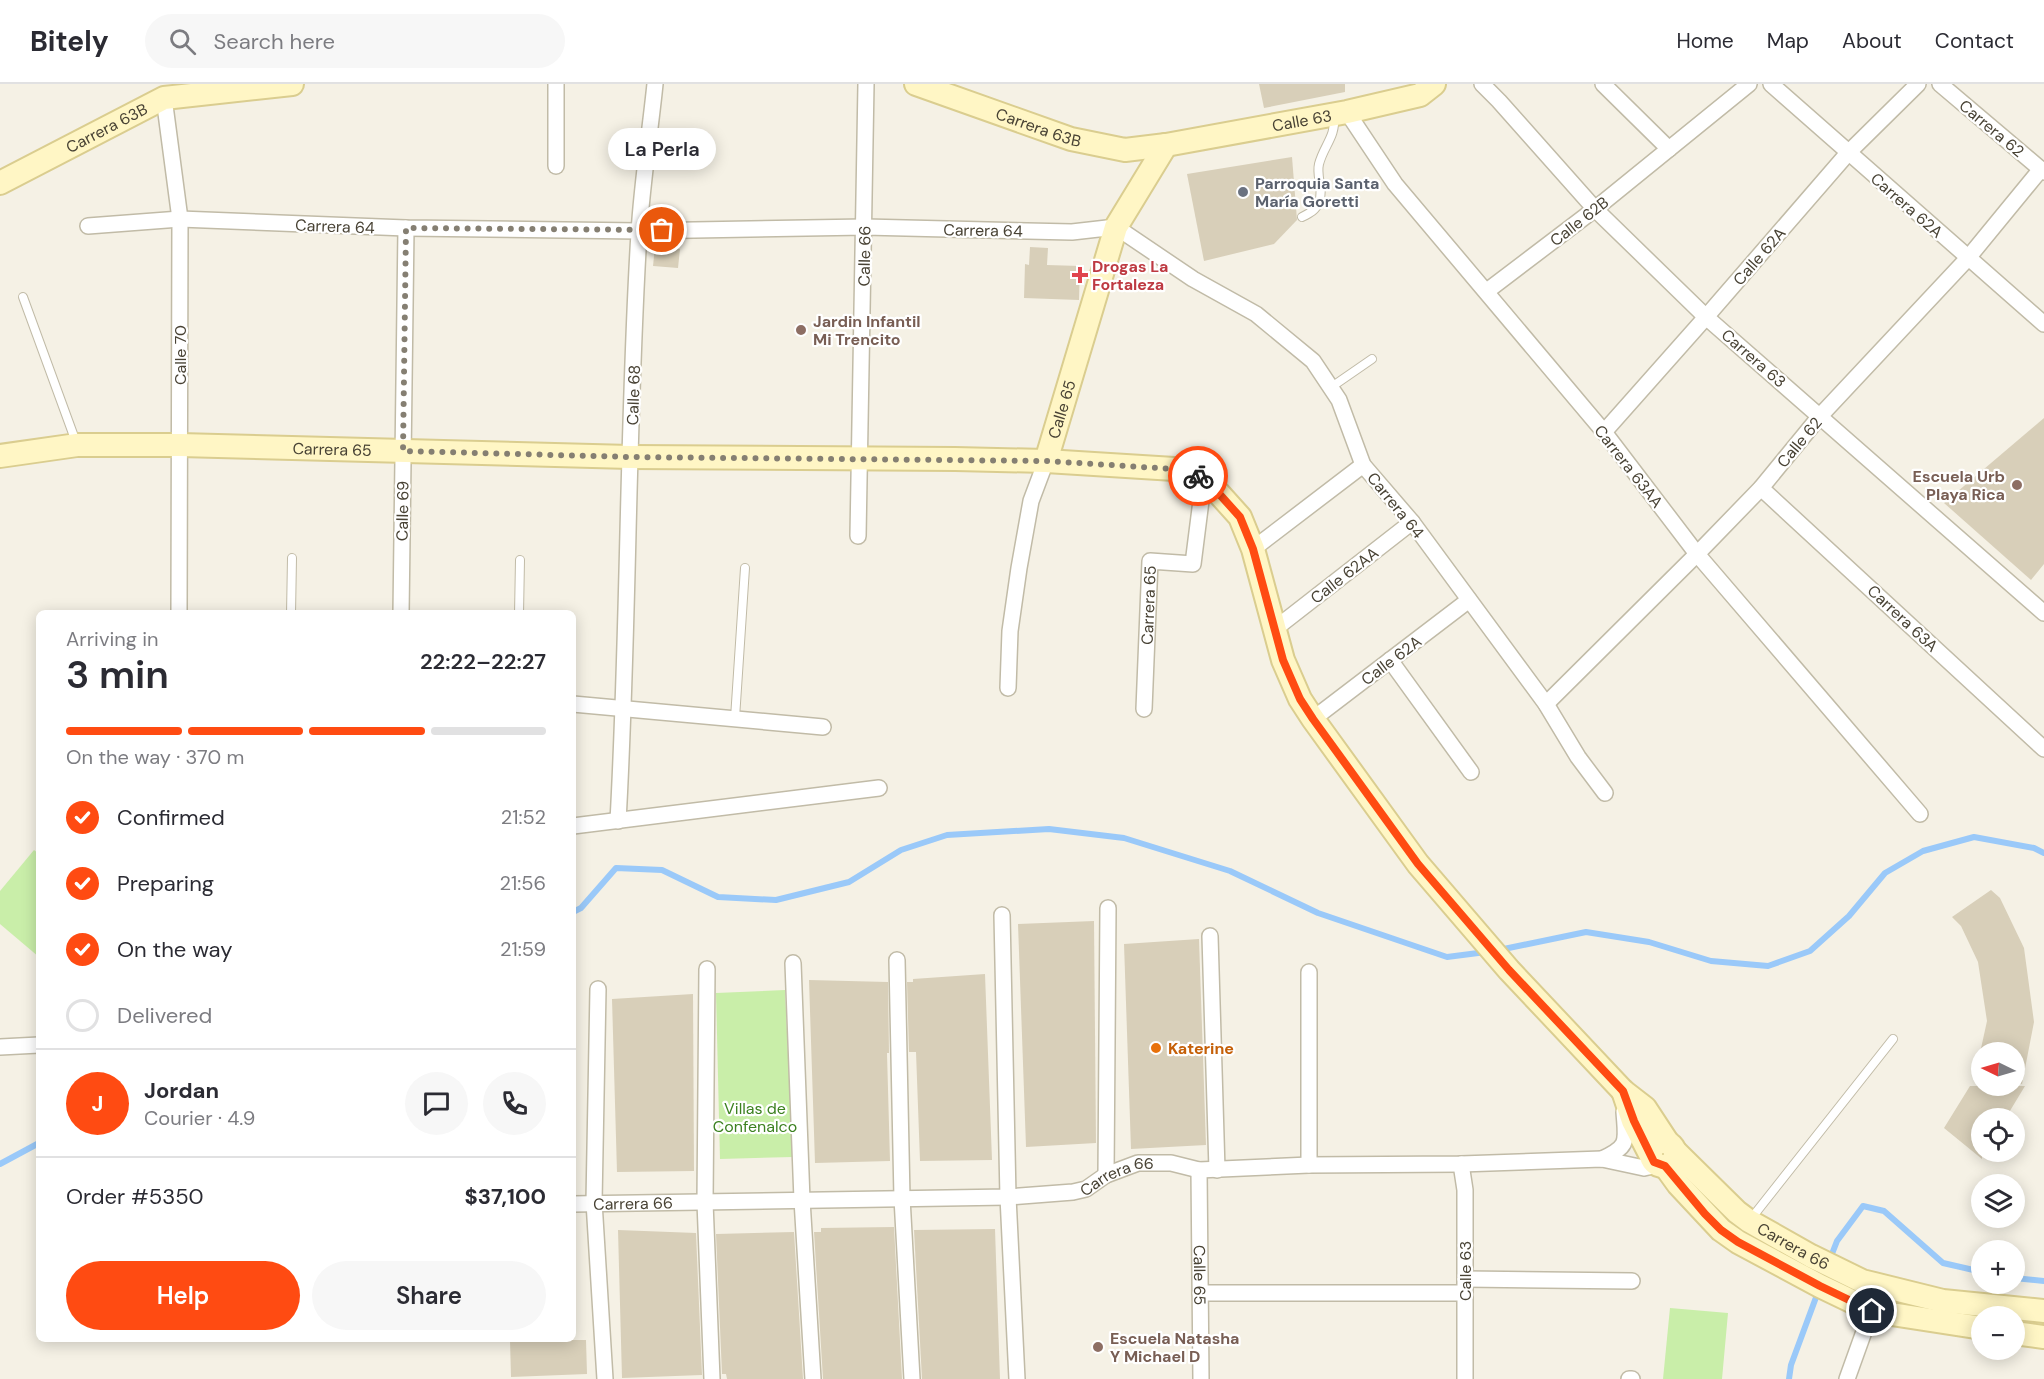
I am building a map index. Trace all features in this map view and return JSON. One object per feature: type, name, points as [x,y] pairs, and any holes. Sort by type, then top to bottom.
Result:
[{"type":"main road","name":"Carrera 63B","points":[[0,183],[164,98],[292,84]]},
{"type":"main road","name":"Carrera 63B","points":[[916,84],[1071,139],[1125,150],[1166,145]]},
{"type":"main road","name":"Calle 63","points":[[1166,145],[1341,113],[1420,95],[1434,84]]},
{"type":"main road","name":"Calle 65","points":[[1046,461],[1116,227],[1166,145]]},
{"type":"main road","name":"Carrera 65","points":[[0,456],[77,445],[180,445],[630,457],[1046,461],[1174,469],[1204,477]]},
{"type":"main road","points":[[1204,477],[1240,517],[1253,549],[1283,660],[1300,699],[1313,719],[1418,864],[1512,972],[1623,1091],[1645,1108],[1663,1156]]},
{"type":"main road","name":"Carrera 66","points":[[1663,1156],[1749,1221],[1811,1256],[1871,1284],[1943,1301],[2044,1311]]},
{"type":"main road","name":"Carrera 66","points":[[1663,1156],[1678,1184],[1721,1230],[1738,1242],[1800,1276],[1872,1311],[1971,1326]]},
{"type":"main road","points":[[2025,1334],[2044,1337]]},
{"type":"street","points":[[556,84],[556,166]]},
{"type":"street","name":"Calle 68","points":[[618,821],[625,708],[630,457],[639,231],[655,84]]},
{"type":"street","name":"Calle 66","points":[[858,536],[866,84]]},
{"type":"street","name":"Carrera 63","points":[[1482,84],[1595,209],[1707,317],[2044,613]]},
{"type":"street","points":[[1603,84],[1669,149]]},
{"type":"street","name":"Calle 62B","points":[[1487,291],[1595,209],[1749,84]]},
{"type":"street","name":"Carrera 62A","points":[[1771,84],[2044,324]]},
{"type":"street","name":"Calle 62A","points":[[1604,432],[1707,317],[1848,153],[1918,84]]},
{"type":"street","name":"Carrera 62","points":[[1940,84],[2042,171]]},
{"type":"street","name":"Calle 70","points":[[164,98],[180,219],[179,610]]},
{"type":"street","name":"Carrera 63AA","points":[[1341,113],[1395,184],[1604,432],[1697,555],[1920,814]]},
{"type":"street","name":"Calle 62","points":[[1546,704],[1697,555],[1761,488],[1820,416],[1968,258],[2042,171]]},
{"type":"street","name":"Carrera 64","points":[[88,226],[180,219],[406,228],[639,231],[865,227],[1072,232],[1116,227],[1193,279],[1256,314],[1313,361],[1339,400],[1363,465],[1412,522],[1546,704],[1578,757],[1605,793]]},
{"type":"street","name":"Calle 69","points":[[400,610],[406,228]]},
{"type":"street","name":"Calle 65","points":[[1008,688],[1010,631],[1019,568],[1032,501],[1046,461]]},
{"type":"street","points":[[1253,549],[1363,465]]},
{"type":"street","name":"Carrera 65","points":[[1144,709],[1150,561],[1193,564],[1204,477]]},
{"type":"street","name":"Carrera 63A","points":[[1761,488],[2044,748]]},
{"type":"street","name":"Calle 62AA","points":[[1276,628],[1412,522]]},
{"type":"street","name":"Calle 62A","points":[[1313,719],[1469,600]]},
{"type":"street","points":[[1390,660],[1471,772]]},
{"type":"street","points":[[576,704],[824,727]]},
{"type":"street","points":[[576,826],[879,788]]},
{"type":"street","points":[[1106,1175],[1108,908]]},
{"type":"street","points":[[1002,915],[1008,1197],[1017,1379]]},
{"type":"street","points":[[1210,936],[1217,1170]]},
{"type":"street","points":[[897,960],[902,1198],[912,1379]]},
{"type":"street","points":[[793,963],[802,1200],[813,1379]]},
{"type":"street","points":[[707,969],[705,1202],[712,1379]]},
{"type":"street","points":[[1309,972],[1310,1165]]},
{"type":"street","points":[[598,989],[594,1202],[605,1379]]},
{"type":"street","points":[[0,1047],[36,1045]]},
{"type":"street","points":[[1602,1159],[1618,1151],[1624,1145],[1623,1091]]},
{"type":"street","name":"Carrera 66","points":[[576,1204],[1008,1197],[1086,1189],[1106,1175],[1138,1162],[1171,1163],[1199,1170],[1217,1170],[1310,1165],[1461,1164],[1602,1159],[1644,1168],[1663,1156]]},
{"type":"street","name":"Calle 63","points":[[1461,1164],[1465,1190],[1465,1379]]},
{"type":"street","name":"Calle 65","points":[[1199,1170],[1201,1379]]},
{"type":"street","points":[[1200,1293],[1632,1281]]},
{"type":"street","points":[[1847,1379],[1872,1311],[1871,1284]]},
{"type":"lane","points":[[1302,217],[1315,210],[1321,199],[1318,166],[1341,113]]},
{"type":"lane","points":[[23,297],[77,445]]},
{"type":"lane","points":[[1330,388],[1372,359]]},
{"type":"lane","points":[[291,610],[292,558]]},
{"type":"lane","points":[[519,610],[520,560]]},
{"type":"lane","points":[[735,718],[745,568]]},
{"type":"lane","points":[[1749,1221],[1893,1039]]},
{"type":"green space","points":[[34,850],[36,852],[36,954],[0,924],[0,891]]},
{"type":"green space","name":"Villas de Confenalco","points":[[785,990],[793,1157],[720,1159],[716,993]]},
{"type":"green space","points":[[1670,1308],[1728,1313],[1722,1379],[1663,1379]]},
{"type":"building","points":[[1259,84],[1345,84],[1345,92],[1264,108]]},
{"type":"building","name":"Parroquia Santa María Goretti","points":[[1292,157],[1297,220],[1274,244],[1204,261],[1187,174]]},
{"type":"building","points":[[655,247],[680,249],[678,268],[653,266]]},
{"type":"building","points":[[1030,247],[1048,248],[1047,265],[1080,266],[1079,300],[1024,298],[1025,264],[1029,265]]},
{"type":"building","points":[[2044,418],[2044,564],[2031,580],[1944,503]]},
{"type":"building","points":[[1991,890],[2000,898],[2024,948],[2034,1022],[2025,1068],[2025,1042],[1982,1042],[1987,1021],[1978,962],[1961,926],[1952,917]]},
{"type":"building","points":[[1094,921],[1096,1143],[1026,1147],[1018,924]]},
{"type":"building","points":[[1199,939],[1206,1145],[1131,1149],[1124,944]]},
{"type":"building","points":[[985,974],[992,1160],[920,1161],[916,1052],[909,1052],[907,982],[913,982],[913,979]]},
{"type":"building","points":[[809,980],[888,982],[890,1161],[815,1163]]},
{"type":"building","points":[[693,994],[694,1171],[617,1172],[612,999]]},
{"type":"building","points":[[1970,1086],[1971,1096],[2019,1096],[2012,1108],[1971,1108],[1971,1150],[1944,1128]]},
{"type":"building","points":[[894,1227],[902,1379],[823,1379],[814,1232],[821,1232],[821,1228]]},
{"type":"building","points":[[995,1229],[1000,1379],[922,1379],[914,1230]]},
{"type":"building","points":[[618,1230],[696,1233],[702,1375],[622,1378]]},
{"type":"building","points":[[794,1232],[803,1379],[727,1379],[726,1374],[722,1374],[716,1234]]},
{"type":"building","points":[[586,1340],[587,1374],[511,1377],[510,1342]]},
{"type":"waterway","points":[[576,910],[581,908],[616,868],[662,870],[718,897],[776,900],[849,882],[901,850],[947,835],[1049,829],[1124,838],[1230,871],[1318,913],[1447,957],[1486,952]]},
{"type":"waterway","points":[[1499,950],[1586,932],[1649,942],[1711,961],[1768,966],[1810,951],[1849,916],[1885,873],[1923,851],[1974,837],[2034,848],[2044,853]]},
{"type":"waterway","points":[[0,1164],[36,1145]]},
{"type":"waterway","points":[[1830,1259],[1837,1241],[1863,1206],[1884,1211],[1943,1263],[1971,1269]]},
{"type":"waterway","points":[[2025,1279],[2044,1281]]},
{"type":"waterway","points":[[1789,1379],[1791,1365],[1818,1292]]},
{"type":"way so far","points":[[662,230],[406,228],[403,451],[630,457],[1046,461],[1174,469],[1198,476]]},
{"type":"place","name":"Parroquia Santa María Goretti","points":[[1243,192]]},
{"type":"place","name":"La Perla","points":[[662,230]]},
{"type":"place","name":"Drogas La Fortaleza","points":[[1080,275]]},
{"type":"place","name":"Jardin Infantil Mi Trencito","points":[[801,330]]},
{"type":"place","name":"Escuela Urb Playa Rica","points":[[2017,485]]},
{"type":"place","name":"Katerine","points":[[1156,1048]]},
{"type":"place","name":"Escuela Natasha Y Michael D","points":[[1098,1347]]},
{"type":"route","points":[[1198,476],[1204,477],[1240,517],[1253,549],[1283,660],[1300,699],[1313,719],[1418,864],[1509,970],[1623,1091],[1652,1160],[1657,1165],[1665,1166],[1705,1214],[1721,1230],[1738,1242],[1872,1311]]}]
